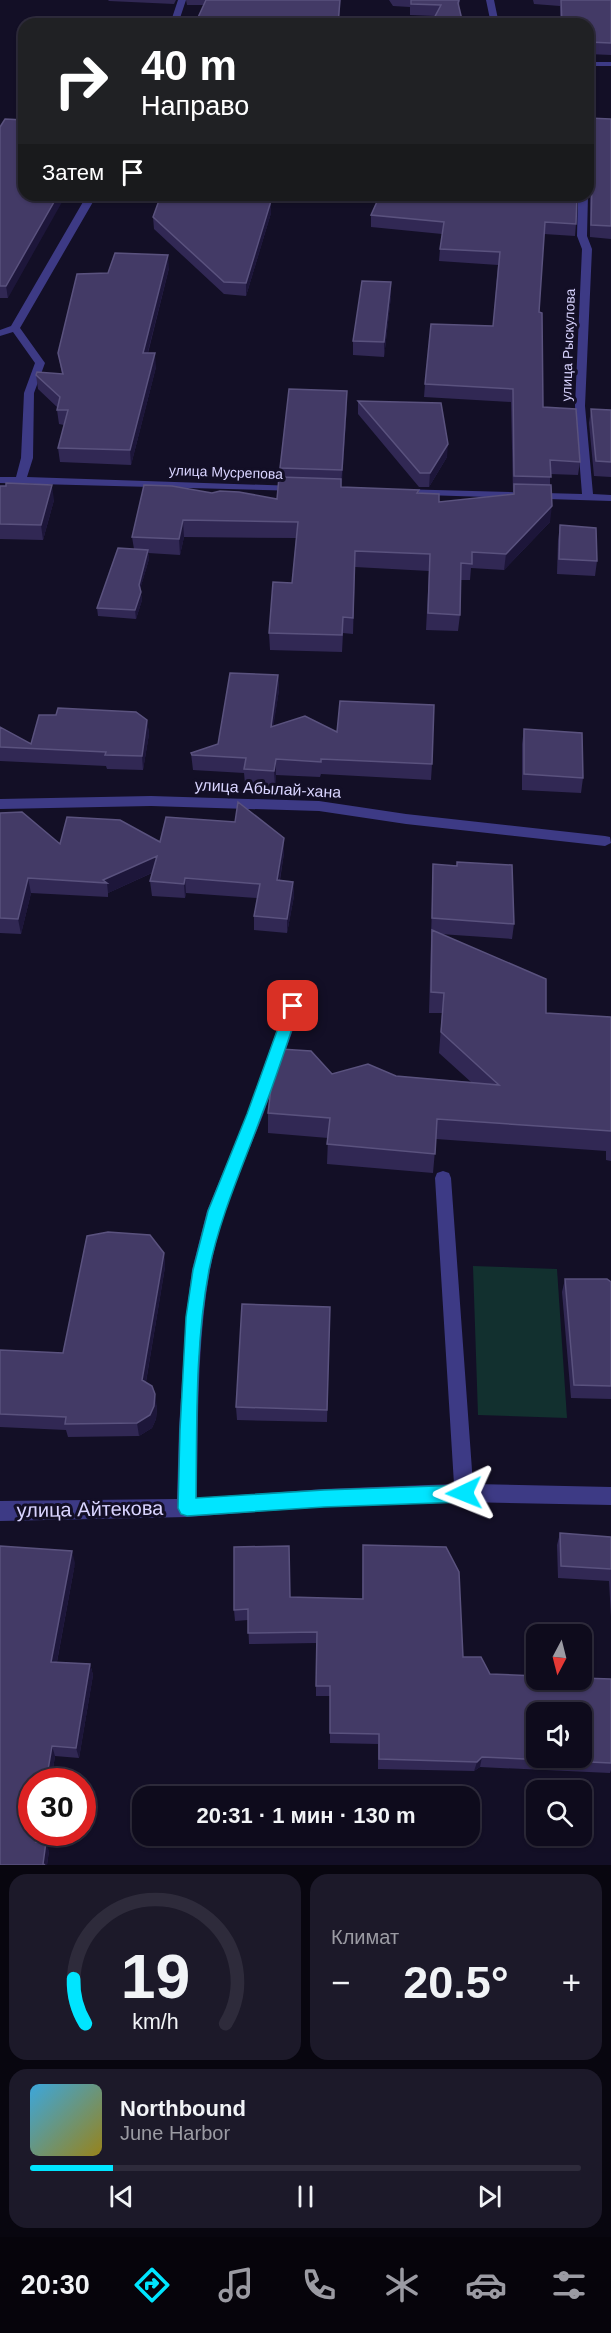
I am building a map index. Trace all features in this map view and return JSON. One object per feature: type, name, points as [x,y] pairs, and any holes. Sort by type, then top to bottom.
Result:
[{"type":"street","points":[[176,18],[182,0]]},
{"type":"street","points":[[490,0],[494,18]]},
{"type":"street","points":[[594,64],[611,64]]},
{"type":"street","points":[[0,333],[15,328],[89,201]]},
{"type":"street","name":"улица Рыскулова","points":[[583,201],[582,236],[587,249],[580,406],[588,497]]},
{"type":"street","points":[[0,480],[20,481],[27,458],[29,393],[40,363],[15,328]]},
{"type":"street","name":"улица Мусрепова","points":[[20,481],[304,489]]},
{"type":"street","points":[[387,491],[611,498]]},
{"type":"street","name":"улица Абылай-хана","points":[[0,804],[151,801],[319,806],[406,819],[605,841]]},
{"type":"street","points":[[187,1508],[188,1430],[195,1317],[201,1270],[216,1211],[255,1114],[293,1006]]},
{"type":"street","points":[[442,1178],[464,1493]]},
{"type":"street","name":"улица Айтекова","points":[[0,1510],[187,1508],[324,1498],[464,1493],[611,1496]]},
{"type":"green space","points":[[473,1266],[557,1269],[567,1418],[478,1415]]},
{"type":"building","points":[[206,0],[340,0],[338,18],[198,18]]},
{"type":"building","points":[[411,0],[459,0],[462,18],[434,18],[441,5],[411,4]]},
{"type":"building","points":[[561,0],[611,0],[611,43],[594,42],[594,18],[562,18]]},
{"type":"building","points":[[594,118],[611,119],[611,226],[591,225],[592,201],[594,201]]},
{"type":"building","points":[[5,119],[18,120],[18,201],[55,201],[6,286],[0,286],[0,127]]},
{"type":"building","points":[[159,201],[271,201],[246,283],[224,282],[153,217]]},
{"type":"building","points":[[377,201],[577,201],[576,224],[545,222],[539,312],[542,313],[543,407],[576,409],[580,462],[550,460],[551,477],[514,476],[513,389],[425,384],[431,324],[493,326],[500,252],[440,249],[444,222],[371,215]]},
{"type":"building","points":[[115,253],[168,255],[143,353],[155,353],[130,450],[58,448],[68,410],[57,410],[60,397],[36,375],[37,372],[63,374],[58,353],[77,274],[108,273]]},
{"type":"building","points":[[362,281],[391,282],[384,342],[353,341]]},
{"type":"building","points":[[289,389],[347,391],[342,470],[280,468]]},
{"type":"building","points":[[358,401],[441,403],[448,444],[430,473],[420,473]]},
{"type":"building","points":[[591,409],[611,410],[611,462],[596,461]]},
{"type":"building","points":[[279,477],[341,479],[341,487],[419,490],[417,493],[439,494],[439,502],[514,494],[514,484],[551,485],[552,506],[506,554],[472,552],[472,564],[461,563],[460,615],[428,613],[430,554],[355,551],[353,618],[343,617],[342,635],[269,633],[273,582],[292,583],[298,522],[183,520],[179,539],[132,537],[144,485],[172,486],[212,493],[239,492],[277,499]]},
{"type":"building","points":[[6,483],[52,485],[41,525],[0,524],[0,486],[6,486]]},
{"type":"building","points":[[560,525],[596,528],[597,561],[559,559]]},
{"type":"building","points":[[118,548],[148,550],[139,585],[141,592],[135,610],[97,608]]},
{"type":"building","points":[[230,673],[278,675],[271,727],[305,716],[337,732],[340,701],[434,705],[432,764],[276,759],[274,771],[244,769],[246,758],[192,755],[191,753],[218,744]]},
{"type":"building","points":[[58,708],[136,712],[147,720],[142,756],[0,747],[0,727],[31,744],[39,715],[56,715]]},
{"type":"building","points":[[524,729],[582,733],[583,778],[524,774]]},
{"type":"building","points":[[238,802],[284,838],[277,880],[293,882],[287,919],[254,916],[260,884],[185,878],[184,884],[150,881],[157,856],[103,880],[107,883],[28,878],[18,919],[0,918],[0,813],[22,812],[60,844],[67,817],[120,820],[160,842],[166,817],[235,822]]},
{"type":"building","points":[[457,862],[512,865],[514,924],[432,918],[433,864],[457,866]]},
{"type":"building","points":[[432,930],[546,979],[546,1013],[611,1017],[611,1131],[437,1119],[435,1154],[327,1144],[330,1118],[268,1113],[273,1072],[281,1049],[311,1051],[332,1074],[368,1064],[396,1076],[499,1085],[441,1032],[444,993],[431,992]]},
{"type":"building","points":[[108,1232],[150,1235],[164,1253],[142,1380],[152,1386],[155,1394],[154,1406],[150,1415],[137,1423],[65,1424],[66,1417],[0,1414],[0,1350],[63,1353],[87,1236]]},
{"type":"building","points":[[565,1279],[607,1279],[611,1282],[611,1386],[574,1385]]},
{"type":"building","points":[[242,1304],[330,1307],[327,1410],[236,1407]]},
{"type":"building","points":[[560,1533],[611,1537],[611,1569],[561,1566]]},
{"type":"building","points":[[363,1545],[446,1547],[459,1572],[463,1657],[481,1657],[490,1674],[526,1676],[526,1690],[592,1690],[592,1678],[611,1679],[611,1763],[592,1762],[592,1702],[526,1702],[526,1759],[482,1757],[477,1762],[379,1759],[379,1734],[330,1733],[330,1686],[316,1686],[317,1632],[248,1633],[248,1609],[234,1610],[234,1547],[289,1546],[290,1597],[363,1599]]},
{"type":"building","points":[[0,1546],[72,1551],[51,1662],[90,1664],[76,1748],[52,1746],[48,1768],[18,1768],[18,1846],[45,1846],[43,1864],[45,1865],[0,1865]]},
{"type":"route","points":[[293,1006],[255,1114],[216,1211],[201,1270],[195,1317],[188,1430],[187,1508],[324,1498],[464,1493]]}]
